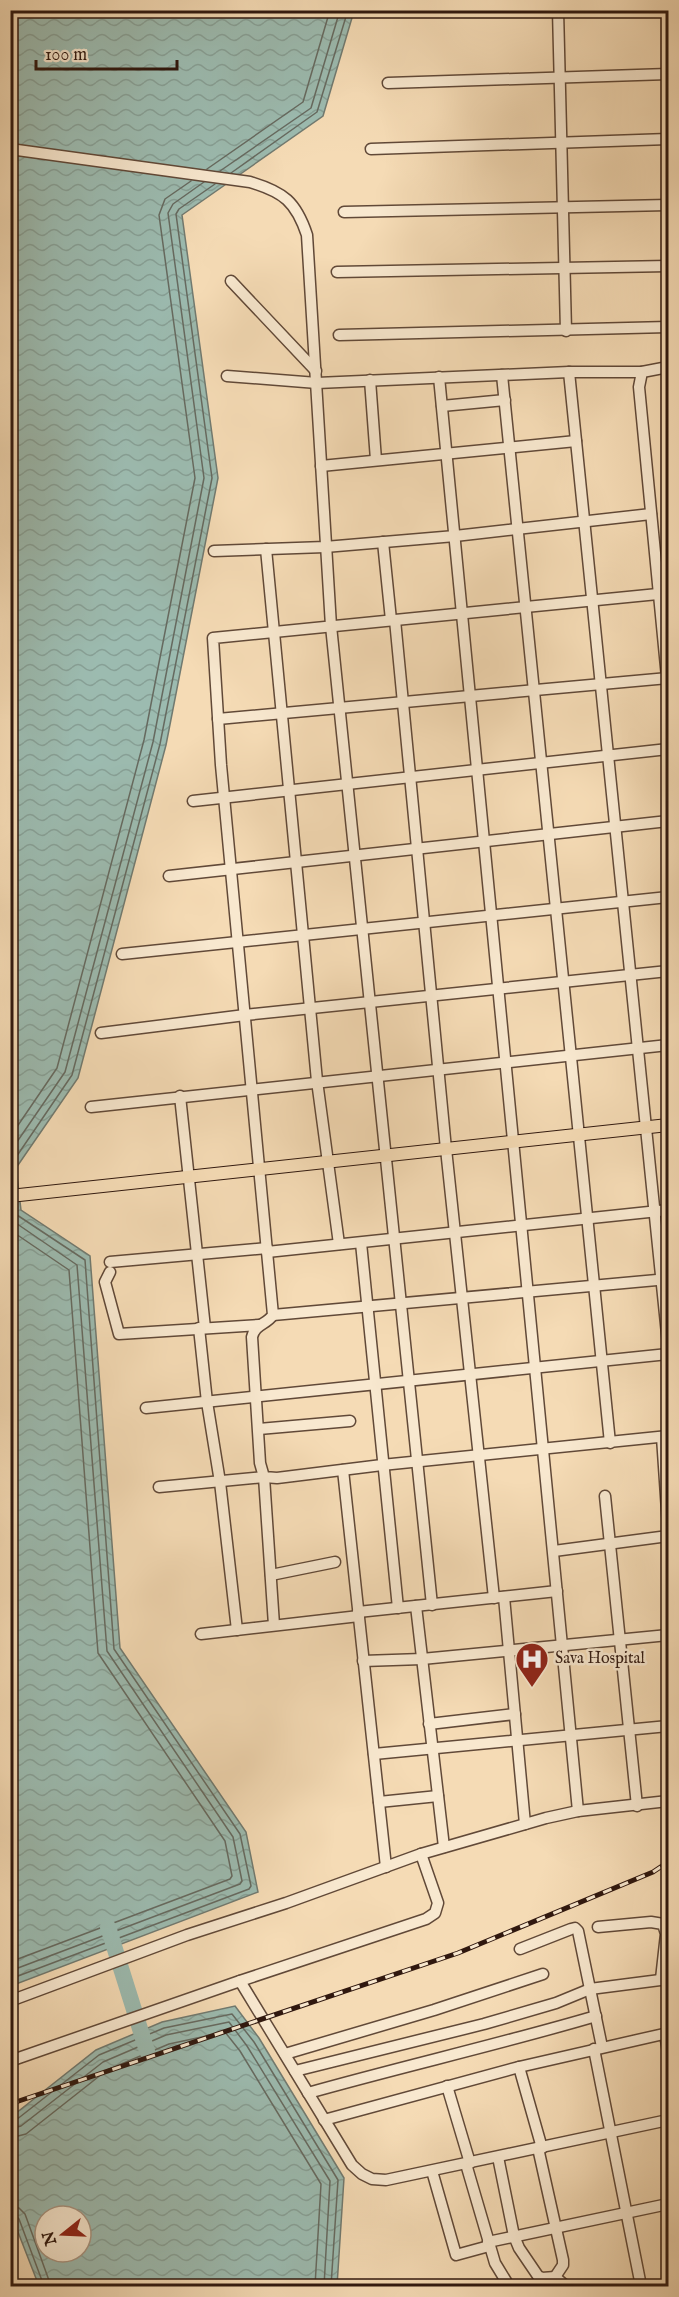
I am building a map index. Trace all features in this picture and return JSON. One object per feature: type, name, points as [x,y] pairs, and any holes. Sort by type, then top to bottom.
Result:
[{"type":"main road","points":[[10,1196],[669,1125]]},
{"type":"street","points":[[558,10],[566,331]]},
{"type":"street","points":[[388,83],[669,74]]},
{"type":"street","points":[[371,149],[669,139]]},
{"type":"street","points":[[10,149],[250,182],[271,188],[285,196],[302,220],[308,236],[331,626],[432,1605]]},
{"type":"street","points":[[344,212],[669,205]]},
{"type":"street","points":[[337,272],[669,266]]},
{"type":"street","points":[[231,281],[316,371]]},
{"type":"street","points":[[339,335],[669,327]]},
{"type":"street","points":[[227,376],[317,383],[568,372],[642,372],[669,367]]},
{"type":"street","points":[[568,372],[646,1128],[665,1279],[669,1344]]},
{"type":"street","points":[[218,719],[601,684],[668,681],[664,594],[651,514],[639,387],[642,372]]},
{"type":"street","points":[[502,375],[610,1443]]},
{"type":"street","points":[[439,377],[578,1811]]},
{"type":"street","points":[[370,380],[376,460]]},
{"type":"street","points":[[442,406],[505,400]]},
{"type":"street","points":[[321,466],[576,441]]},
{"type":"street","points":[[214,551],[325,547],[454,536],[651,514]]},
{"type":"street","points":[[383,542],[403,702],[478,1456],[509,1650],[525,1824]]},
{"type":"street","points":[[266,549],[272,632],[317,1081],[339,1244]]},
{"type":"street","points":[[274,1625],[252,1337],[253,1330],[269,1321],[273,1315],[224,798],[213,638],[664,594]]},
{"type":"street","points":[[193,801],[669,749]]},
{"type":"street","points":[[169,876],[669,821]]},
{"type":"street","points":[[122,954],[669,897]]},
{"type":"street","points":[[101,1033],[310,1008],[669,972]]},
{"type":"street","points":[[92,1107],[317,1081],[669,1045]]},
{"type":"street","points":[[180,1096],[197,1254],[207,1402],[220,1482],[237,1630]]},
{"type":"street","points":[[259,1325],[119,1334],[105,1282],[110,1267],[197,1254],[360,1243],[669,1210]]},
{"type":"street","points":[[360,1243],[398,1608]]},
{"type":"street","points":[[273,1315],[665,1279]]},
{"type":"street","points":[[146,1408],[669,1354]]},
{"type":"street","points":[[259,1429],[350,1421]]},
{"type":"street","points":[[159,1487],[264,1477],[277,1478],[382,1465],[665,1437],[668,1518]]},
{"type":"street","points":[[343,1470],[386,1867]]},
{"type":"street","points":[[605,1496],[637,1806]]},
{"type":"street","points":[[554,1551],[669,1536]]},
{"type":"street","points":[[271,1575],[335,1562]]},
{"type":"street","points":[[201,1634],[398,1608],[558,1591]]},
{"type":"street","points":[[416,1606],[444,1848]]},
{"type":"street","points":[[363,1661],[422,1659],[669,1635]]},
{"type":"street","points":[[429,1724],[515,1714]]},
{"type":"street","points":[[374,1754],[669,1725]]},
{"type":"street","points":[[379,1802],[438,1796]]},
{"type":"street","points":[[10,2001],[187,1935],[421,1854],[578,1811],[669,1801]]},
{"type":"street","points":[[10,2061],[426,1919],[435,1913],[438,1903],[421,1854]]},
{"type":"street","points":[[296,2071],[484,2024],[556,2003],[590,1989],[665,1979],[666,1934],[663,1924],[651,1922],[598,1926]]},
{"type":"street","points":[[520,1949],[575,1928],[580,1934],[596,2016],[598,2048],[610,2133],[641,2286]]},
{"type":"street","points":[[285,2054],[434,2010],[543,1974]]},
{"type":"street","points":[[240,1981],[352,2165],[372,2179],[386,2180],[468,2164],[669,2120]]},
{"type":"street","points":[[308,2092],[502,2043],[596,2016]]},
{"type":"street","points":[[324,2120],[519,2067],[667,2034],[669,2052]]},
{"type":"street","points":[[519,2067],[540,2148],[563,2260],[558,2273]]},
{"type":"street","points":[[447,2086],[489,2244],[495,2263],[509,2286]]},
{"type":"street","points":[[498,2157],[514,2236],[519,2248],[538,2276],[558,2273]]},
{"type":"street","points":[[432,2171],[456,2255],[514,2236],[669,2204]]},
{"type":"street","points":[[558,2273],[565,2285]]},
{"type":"water","points":[[11,11],[354,11],[323,116],[182,215],[218,478],[166,745],[78,1078],[16,1168],[21,1210],[90,1256],[120,1648],[246,1832],[258,1892],[11,1986]]},
{"type":"water","points":[[235,2006],[259,2038],[344,2178],[337,2286],[39,2286],[11,2214],[11,2117],[96,2050],[162,2022]]},
{"type":"waterway","points":[[108,1927],[147,2051]]},
{"type":"railway","points":[[10,2104],[458,1953],[653,1872],[668,1862]]},
{"type":"place","name":"Sava Hospital","points":[[532,1688]]}]
